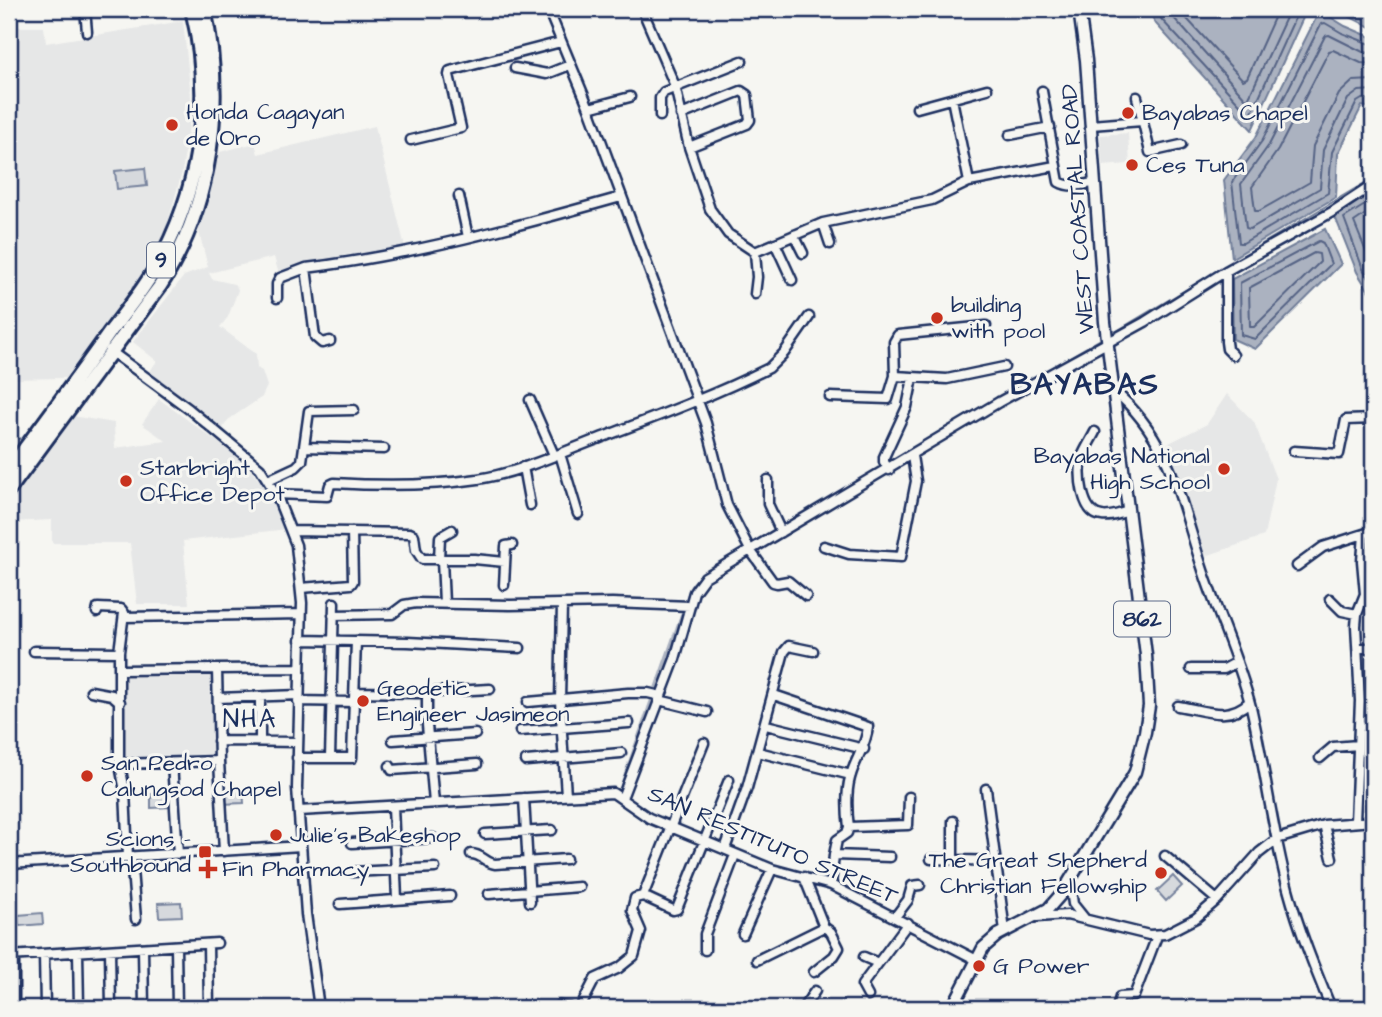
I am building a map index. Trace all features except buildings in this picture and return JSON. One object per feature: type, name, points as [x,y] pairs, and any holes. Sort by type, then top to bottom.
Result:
[{"type":"highway","name":"9","points":[[9,490],[107,348],[163,256],[180,217],[195,167],[202,127],[203,93],[192,9]]},
{"type":"highway","name":"9","points":[[9,470],[160,286],[176,259],[192,222],[201,193],[209,149],[214,85],[204,9]]},
{"type":"main road","name":"WEST COASTAL ROAD","points":[[1035,917],[1053,903],[1070,882],[1135,772],[1149,706],[1129,512],[1107,341],[1086,60],[1079,9]]},
{"type":"main road","name":"862","points":[[952,1008],[975,959],[988,942],[1035,917]]},
{"type":"street","points":[[9,51],[10,9]]},
{"type":"street","points":[[85,9],[87,32]]},
{"type":"street","points":[[548,9],[589,108],[697,399],[733,521],[773,582],[788,580],[806,596]]},
{"type":"street","points":[[642,9],[675,86],[689,147],[715,219],[727,234],[755,253]]},
{"type":"street","points":[[411,140],[461,128],[450,71],[561,42]]},
{"type":"street","points":[[660,116],[660,98],[664,92],[742,61]]},
{"type":"street","points":[[515,68],[547,74],[570,65]]},
{"type":"street","points":[[917,108],[987,89]]},
{"type":"street","points":[[681,116],[741,91],[747,95],[750,120],[747,124],[689,147]]},
{"type":"street","points":[[1042,91],[1055,166],[1061,184],[1095,182]]},
{"type":"street","points":[[589,108],[630,97]]},
{"type":"street","points":[[1138,97],[1150,152],[1181,145]]},
{"type":"street","points":[[952,99],[969,182]]},
{"type":"street","points":[[1091,125],[1142,121]]},
{"type":"street","points":[[1010,135],[1050,127]]},
{"type":"street","points":[[755,253],[822,223],[932,200],[969,182],[1055,166]]},
{"type":"street","points":[[622,798],[658,696],[682,640],[690,606],[701,580],[779,529],[887,466],[912,456],[999,402],[1332,212],[1373,185]]},
{"type":"street","points":[[458,197],[468,237]]},
{"type":"street","points":[[277,298],[280,278],[306,268],[358,262],[468,237],[621,197]]},
{"type":"street","points":[[822,223],[830,244]]},
{"type":"street","points":[[793,235],[803,253]]},
{"type":"street","points":[[775,243],[792,280]]},
{"type":"street","points":[[755,253],[755,295]]},
{"type":"street","points":[[306,268],[315,337],[322,342],[330,341]]},
{"type":"street","points":[[1226,271],[1226,342],[1227,349],[1233,355]]},
{"type":"street","points":[[276,494],[327,496],[330,485],[334,483],[443,483],[479,479],[523,467],[697,399],[772,366],[809,317]]},
{"type":"street","points":[[831,397],[888,399],[895,376],[894,342],[898,335],[986,326]]},
{"type":"street","points":[[107,348],[238,448],[260,468],[276,494],[292,531],[298,553],[302,614],[297,742],[299,811],[306,914],[319,1008]]},
{"type":"street","points":[[895,376],[962,378],[1004,368]]},
{"type":"street","points":[[887,466],[884,457],[907,407],[913,378]]},
{"type":"street","points":[[1114,390],[1145,423],[1166,456],[1249,702],[1287,887],[1298,926],[1332,1008]]},
{"type":"street","points":[[530,400],[557,455],[578,514]]},
{"type":"street","points":[[268,480],[300,463],[309,411],[355,410]]},
{"type":"street","points":[[1294,451],[1339,454],[1346,420],[1373,419]]},
{"type":"street","points":[[1095,432],[1081,465],[1081,480],[1089,509],[1103,517],[1129,512]]},
{"type":"street","points":[[304,447],[384,449]]},
{"type":"street","points":[[824,546],[849,554],[901,557],[916,481],[912,456]]},
{"type":"street","points":[[523,467],[530,505]]},
{"type":"street","points":[[768,480],[768,504],[779,529]]},
{"type":"street","points":[[444,603],[440,537],[452,530]]},
{"type":"street","points":[[292,531],[413,534],[419,557],[427,560],[474,558],[505,562]]},
{"type":"street","points":[[301,587],[351,584],[352,532]]},
{"type":"street","points":[[1297,566],[1323,547],[1369,533]]},
{"type":"street","points":[[1355,822],[1360,701],[1357,614],[1366,594],[1362,561],[1369,533]]},
{"type":"street","points":[[504,585],[506,546],[512,545]]},
{"type":"street","points":[[1330,598],[1342,611],[1357,614]]},
{"type":"street","points":[[330,758],[334,603]]},
{"type":"street","points":[[333,615],[386,615],[409,603],[690,606]]},
{"type":"street","points":[[562,604],[560,701],[566,795]]},
{"type":"street","points":[[97,612],[100,608],[121,609],[124,617],[119,652],[119,764],[125,791],[136,919]]},
{"type":"street","points":[[124,617],[302,614]]},
{"type":"street","points":[[300,640],[520,648]]},
{"type":"street","points":[[297,758],[353,757],[356,641]]},
{"type":"street","points":[[725,849],[758,751],[787,649],[793,646],[813,650]]},
{"type":"street","points":[[1358,649],[1373,648]]},
{"type":"street","points":[[34,651],[119,652]]},
{"type":"street","points":[[1191,669],[1224,669],[1237,662]]},
{"type":"street","points":[[120,670],[300,668]]},
{"type":"street","points":[[217,669],[224,851]]},
{"type":"street","points":[[355,692],[491,689]]},
{"type":"street","points":[[91,691],[112,695],[120,702]]},
{"type":"street","points":[[427,692],[434,803]]},
{"type":"street","points":[[528,702],[628,693],[658,696],[707,712]]},
{"type":"street","points":[[774,695],[867,726],[864,749],[850,775],[848,833],[837,841],[831,885]]},
{"type":"street","points":[[260,697],[260,741]]},
{"type":"street","points":[[218,698],[299,698],[355,702]]},
{"type":"street","points":[[1178,706],[1230,714],[1240,711],[1249,702]]},
{"type":"street","points":[[520,731],[629,723]]},
{"type":"street","points":[[766,724],[864,749]]},
{"type":"street","points":[[1359,726],[1373,726]]},
{"type":"street","points":[[393,740],[475,734]]},
{"type":"street","points":[[218,741],[297,742]]},
{"type":"street","points":[[643,896],[673,827],[704,743]]},
{"type":"street","points":[[1320,758],[1333,747],[1358,746]]},
{"type":"street","points":[[758,751],[850,775]]},
{"type":"street","points":[[526,761],[621,753]]},
{"type":"street","points":[[119,764],[219,761]]},
{"type":"street","points":[[172,763],[178,854]]},
{"type":"street","points":[[390,766],[392,770],[477,764]]},
{"type":"street","points":[[580,1008],[595,979],[620,968],[634,956],[641,931],[632,908],[635,898],[643,896],[673,910],[677,909],[729,780]]},
{"type":"street","points":[[986,789],[1005,931]]},
{"type":"street","name":"SAN RESTITUTO STREET","points":[[299,811],[607,792],[622,798],[643,815],[735,855],[772,869],[831,885],[975,959]]},
{"type":"street","points":[[849,827],[907,826],[909,797]]},
{"type":"street","points":[[524,798],[530,902]]},
{"type":"street","points":[[393,806],[397,899]]},
{"type":"street","points":[[953,821],[953,860]]},
{"type":"street","points":[[1035,917],[1067,915],[1157,936],[1196,918],[1217,900],[1259,853],[1277,839],[1324,825],[1373,821]]},
{"type":"street","points":[[1324,825],[1332,858]]},
{"type":"street","points":[[485,834],[552,830]]},
{"type":"street","points":[[352,842],[433,838]]},
{"type":"street","points":[[9,864],[301,846]]},
{"type":"street","points":[[471,854],[479,855],[491,863],[566,859]]},
{"type":"street","points":[[705,950],[705,934],[735,855]]},
{"type":"street","points":[[834,855],[890,856]]},
{"type":"street","points":[[1165,856],[1205,887],[1217,900]]},
{"type":"street","points":[[931,859],[996,861]]},
{"type":"street","points":[[352,872],[435,868]]},
{"type":"street","points":[[743,934],[772,869]]},
{"type":"street","points":[[804,877],[824,927],[831,932],[839,948],[834,957],[814,972]]},
{"type":"street","points":[[1070,882],[1073,904],[1085,919]]},
{"type":"street","points":[[895,917],[908,900],[912,886],[920,885]]},
{"type":"street","points":[[489,894],[579,887]]},
{"type":"street","points":[[340,904],[450,896]]},
{"type":"street","points":[[868,996],[862,985],[908,923]]},
{"type":"street","points":[[757,960],[824,927]]},
{"type":"street","points":[[1117,1008],[1120,998],[1134,996],[1157,936]]},
{"type":"street","points":[[14,1008],[11,956],[212,944],[209,1008]]},
{"type":"street","points":[[176,946],[177,1008]]},
{"type":"street","points":[[143,948],[144,1008]]},
{"type":"street","points":[[110,950],[111,1008]]},
{"type":"street","points":[[78,952],[79,1008]]},
{"type":"street","points":[[44,954],[45,1008]]},
{"type":"street","points":[[864,957],[878,963]]},
{"type":"street","points":[[803,1008],[816,991]]},
{"type":"street","points":[[652,1005],[666,1008]]},
{"type":"street","points":[[557,1008],[571,1008]]},
{"type":"shaded area","points":[[183,21],[192,106],[182,172],[166,229],[146,267],[65,378],[9,379],[9,56],[13,55],[13,27],[44,27],[46,43]]},
{"type":"shaded area","points":[[375,126],[405,247],[353,260],[351,254],[278,271],[274,257],[209,273],[212,279],[237,287],[228,317],[220,327],[256,354],[257,368],[262,371],[267,386],[262,397],[228,420],[220,433],[145,378],[157,361],[133,342],[184,276],[208,267],[198,228],[220,152],[255,143],[258,154]]},
{"type":"shaded area","points":[[1128,133],[1130,164],[1102,166],[1100,135]]},
{"type":"shaded area","points":[[145,168],[147,186],[117,189],[115,171]]},
{"type":"shaded area","name":"Bayabas National High School","points":[[1227,394],[1254,422],[1276,479],[1264,536],[1203,557],[1167,444],[1207,424]]},
{"type":"shaded area","points":[[159,399],[245,464],[264,486],[287,529],[183,541],[189,604],[137,604],[130,543],[52,543],[52,520],[9,522],[9,503],[72,416],[114,423],[115,448],[166,441],[142,424]]},
{"type":"shaded area","points":[[214,669],[216,758],[123,762],[125,673]]},
{"type":"shaded area","points":[[243,789],[244,803],[221,804],[220,790]]},
{"type":"shaded area","points":[[151,794],[172,794],[173,807],[151,808]]},
{"type":"shaded area","points":[[1173,876],[1182,886],[1166,901],[1157,891]]},
{"type":"shaded area","points":[[181,902],[182,916],[159,917],[158,903]]},
{"type":"shaded area","points":[[42,913],[43,924],[19,926],[18,915]]},
{"type":"water","points":[[1148,9],[1307,9],[1252,130],[1156,24]]},
{"type":"water","points":[[1335,9],[1373,9],[1373,27],[1370,27]]},
{"type":"water","points":[[1324,13],[1373,38],[1373,108],[1362,106],[1338,154],[1336,197],[1232,258],[1224,180],[1256,137],[1318,14]]},
{"type":"water","points":[[1370,192],[1373,203],[1373,298],[1357,272],[1334,214]]},
{"type":"water","points":[[1325,229],[1341,264],[1255,349],[1233,339],[1232,279]]},
{"type":"waterway","points":[[1115,332],[1373,178]]},
{"type":"waterway","points":[[1000,397],[1099,340]]},
{"type":"waterway","points":[[9,432],[23,441]]},
{"type":"waterway","points":[[783,526],[800,516]]},
{"type":"waterway","points":[[752,544],[775,530]]},
{"type":"waterway","points":[[686,605],[693,586],[705,574]]},
{"type":"waterway","points":[[623,785],[683,615]]},
{"type":"place","name":"Bayabas Chapel","points":[[1128,113]]},
{"type":"place","name":"Honda Cagayan de Oro","points":[[172,125]]},
{"type":"place","name":"Ces Tuna","points":[[1132,165]]},
{"type":"place","name":"building with pool","points":[[937,318]]},
{"type":"place","name":"Bayabas National High School","points":[[1224,469]]},
{"type":"place","name":"Starbright Office Depot","points":[[126,481]]},
{"type":"place","name":"Geodetic Engineer Jasimeon","points":[[363,701]]},
{"type":"place","name":"San Pedro Calungsod Chapel","points":[[87,776]]},
{"type":"place","name":"Julie's Bakeshop","points":[[276,835]]},
{"type":"place","name":"Scions - Southbound","points":[[205,852]]},
{"type":"place","name":"Fin Pharmacy","points":[[208,869]]},
{"type":"place","name":"The Great Shepherd Christian Fellowship","points":[[1161,873]]},
{"type":"place","name":"G Power","points":[[979,966]]},
{"type":"district","name":"BAYABAS","points":[[1085,385]]},
{"type":"district","name":"NHA","points":[[250,719]]}]
